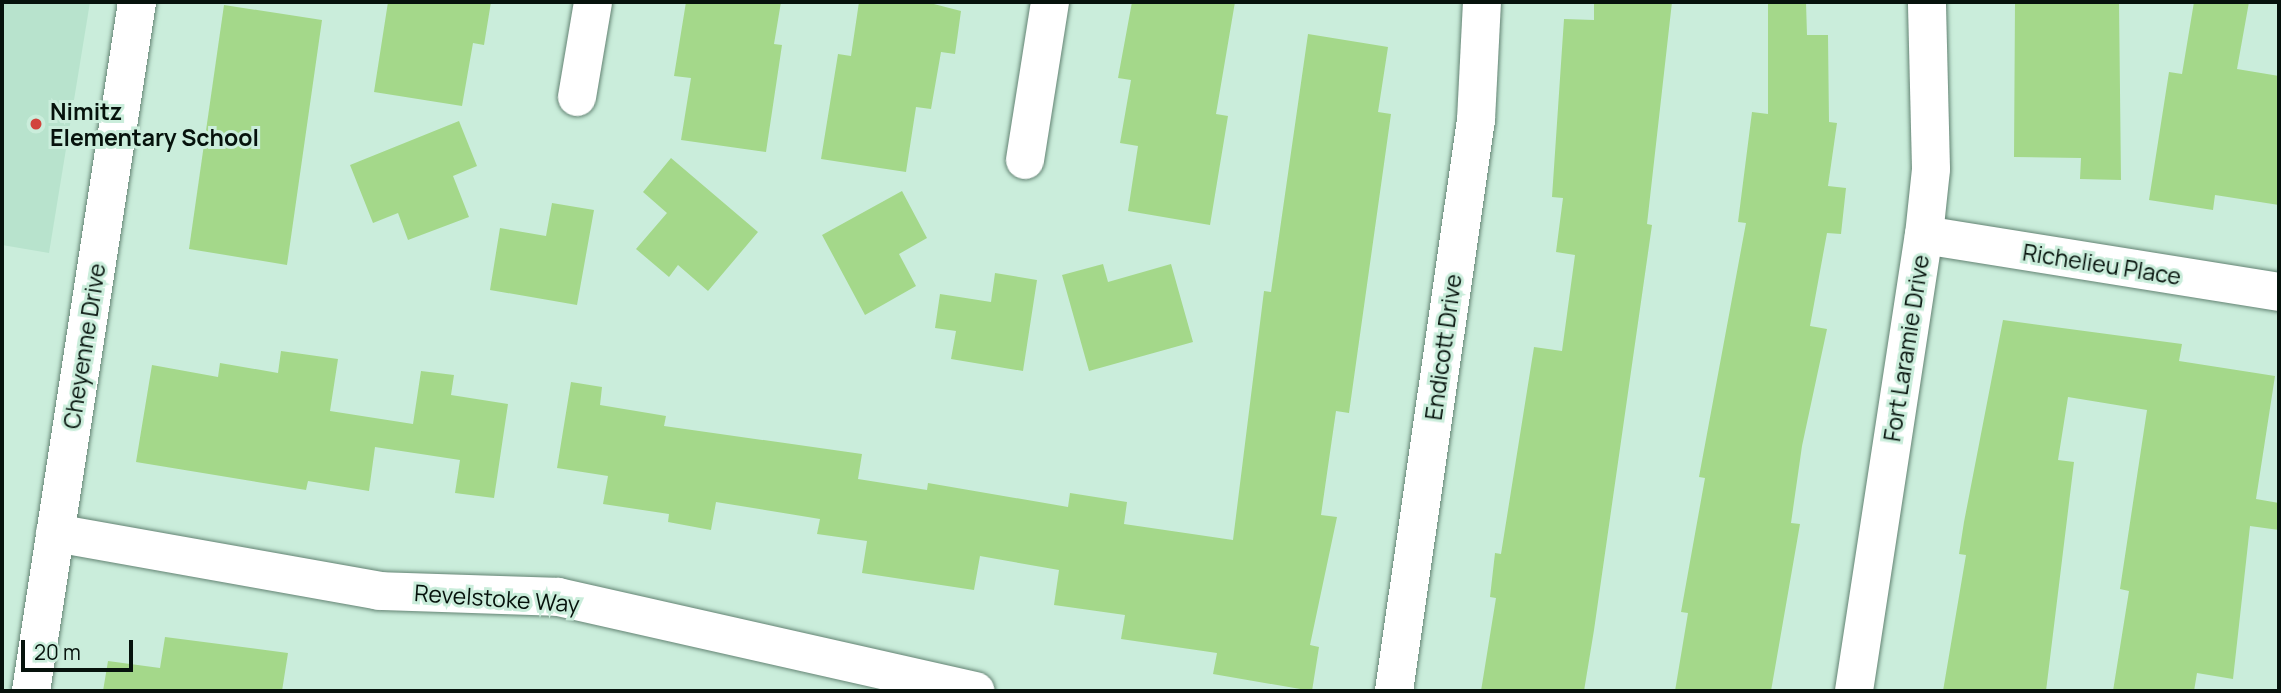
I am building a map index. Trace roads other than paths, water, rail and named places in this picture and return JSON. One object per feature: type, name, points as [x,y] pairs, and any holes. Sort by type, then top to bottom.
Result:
[{"type":"street","name":"Cheyenne Drive","points":[[30,691],[137,2]]},
{"type":"street","points":[[577,97],[593,2]]},
{"type":"street","points":[[1024,160],[1050,2]]},
{"type":"street","name":"Endicott Drive","points":[[1394,691],[1476,120],[1482,2]]},
{"type":"street","name":"Fort Laramie Drive","points":[[1854,691],[1924,235],[1931,169],[1927,2]]},
{"type":"street","name":"Richelieu Place","points":[[1924,235],[2279,292]]},
{"type":"street","name":"Revelstoke Way","points":[[55,533],[379,591],[558,597],[976,691]]},
{"type":"place","name":"Nimitz Elementary School","points":[[36,124]]}]
